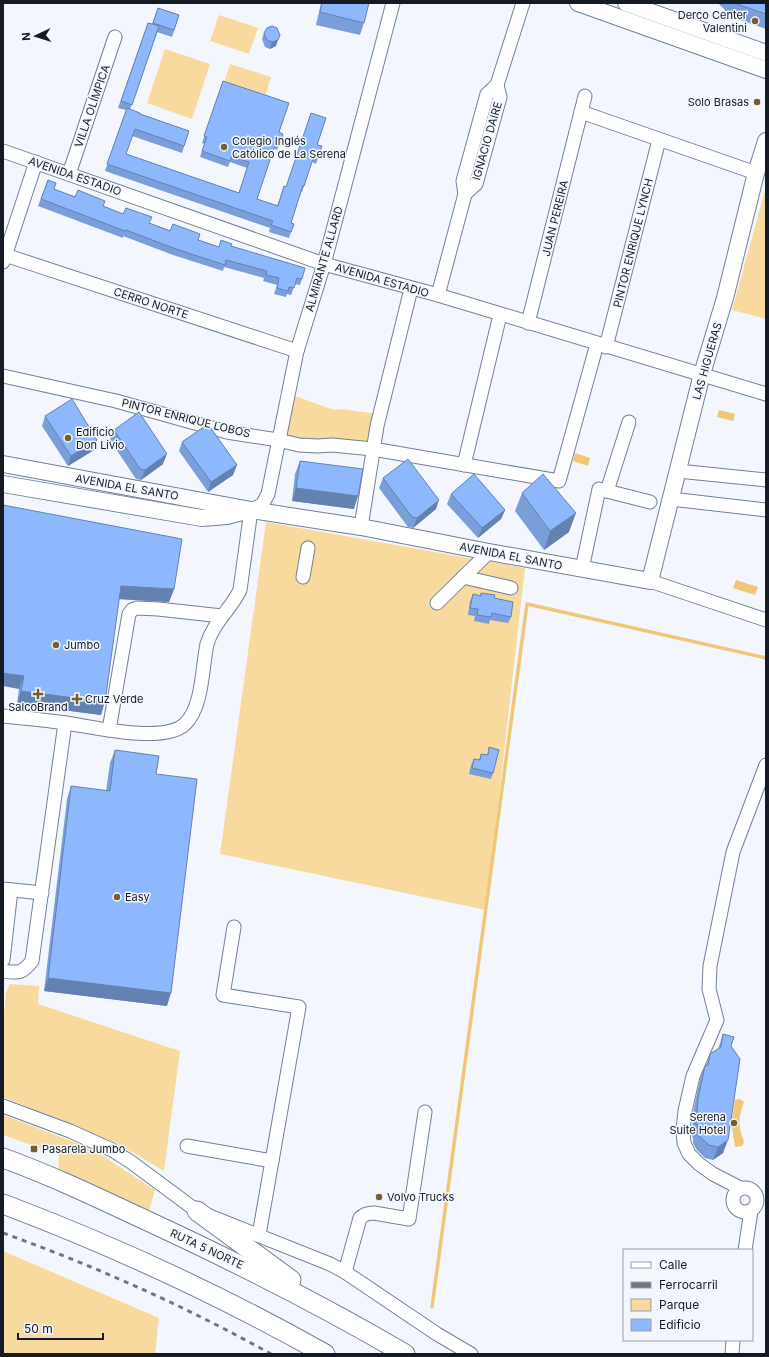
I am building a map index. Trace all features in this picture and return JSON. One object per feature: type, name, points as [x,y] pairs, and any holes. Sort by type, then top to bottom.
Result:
[{"type":"highway","name":"RUTA 5 NORTE","points":[[3,1158],[41,1172],[93,1195],[231,1260],[333,1312],[405,1354]]},
{"type":"highway","points":[[3,1204],[57,1225],[172,1276],[258,1318],[325,1354]]},
{"type":"highway","points":[[197,1211],[333,1312]]},
{"type":"main road","points":[[578,3],[766,70]]},
{"type":"main road","points":[[633,4],[766,53]]},
{"type":"main road","name":"LAS HIGUERAS","points":[[650,581],[702,374],[725,298],[756,174],[766,141]]},
{"type":"main road","name":"AVENIDA EL SANTO","points":[[3,464],[252,510],[361,527],[650,581]]},
{"type":"main road","name":"AVENIDA EL SANTO","points":[[3,484],[202,518],[227,516],[252,510]]},
{"type":"street","name":"ALMIRANTE ALLARD","points":[[252,510],[262,505],[268,494],[297,351],[324,264],[393,3]]},
{"type":"street","name":"IGNACIO DAIRE","points":[[438,295],[465,194],[476,184],[500,97],[496,85],[523,3]]},
{"type":"street","name":"VILLA OLÍMPICA","points":[[69,174],[115,37]]},
{"type":"street","name":"JUAN PEREIRA","points":[[528,323],[585,96]]},
{"type":"street","points":[[581,112],[756,174]]},
{"type":"street","name":"PINTOR ENRIQUE LYNCH","points":[[559,482],[602,345],[659,140]]},
{"type":"street","name":"AVENIDA ESTADIO","points":[[3,150],[324,264],[411,289],[438,295],[500,315],[766,394]]},
{"type":"street","points":[[4,258],[36,162]]},
{"type":"street","name":"CERRO NORTE","points":[[4,258],[297,351]]},
{"type":"street","points":[[361,527],[377,426],[411,289]]},
{"type":"street","points":[[464,466],[500,315]]},
{"type":"street","name":"PINTOR ENRIQUE LOBOS","points":[[3,376],[116,401],[227,432],[299,445],[332,445],[373,449],[559,482]]},
{"type":"street","points":[[608,491],[629,422]]},
{"type":"street","points":[[678,471],[766,480]]},
{"type":"street","points":[[582,569],[600,489],[650,502]]},
{"type":"street","points":[[671,498],[766,510]]},
{"type":"street","points":[[3,716],[137,733],[168,733],[185,724],[197,704],[208,643],[214,626],[234,602],[240,590],[252,510]]},
{"type":"street","points":[[303,577],[308,548]]},
{"type":"street","points":[[437,603],[489,552]]},
{"type":"street","points":[[463,577],[511,588]]},
{"type":"street","name":"AVENIDA EL SANTO","points":[[650,581],[766,620]]},
{"type":"street","points":[[109,730],[129,614],[132,610],[137,608],[158,609],[222,616]]},
{"type":"street","points":[[3,971],[18,973],[26,969],[32,961],[65,723]]},
{"type":"street","points":[[745,1249],[751,1211],[741,1212],[735,1206],[733,1197],[740,1188],[713,1174],[699,1164],[689,1154],[684,1143],[683,1130],[685,1111],[693,1076],[717,1020],[709,989],[710,966],[733,852],[766,765]]},
{"type":"street","points":[[3,960],[7,889],[42,893]]},
{"type":"street","points":[[234,927],[223,995],[299,1007],[259,1235]]},
{"type":"street","points":[[3,1106],[70,1131],[112,1150],[137,1166],[197,1211],[330,1264],[345,1272],[437,1334],[471,1354]]},
{"type":"street","points":[[345,1272],[360,1218],[362,1216],[369,1213],[374,1213],[409,1219],[425,1112]]},
{"type":"street","points":[[187,1146],[272,1161]]},
{"type":"street","points":[[732,1341],[732,1354]]},
{"type":"green space","points":[[219,15],[258,28],[249,54],[210,41]]},
{"type":"green space","points":[[165,49],[210,64],[192,119],[147,103]]},
{"type":"green space","points":[[230,64],[271,77],[264,100],[223,86]]},
{"type":"green space","points":[[766,187],[766,319],[732,310]]},
{"type":"green space","points":[[292,395],[334,410],[342,409],[377,414],[373,443],[324,442],[287,436]]},
{"type":"green space","points":[[266,522],[525,568],[486,910],[220,854]]},
{"type":"green space","points":[[10,984],[39,986],[38,1004],[180,1051],[164,1171],[118,1144],[3,1097],[3,1025],[6,992]]},
{"type":"green space","points":[[3,1115],[92,1149],[155,1190],[148,1214],[58,1173],[59,1155],[3,1135]]},
{"type":"green space","points":[[3,1251],[159,1318],[155,1354],[3,1354]]},
{"type":"shaded area","points":[[719,410],[735,414],[733,421],[717,417]]},
{"type":"shaded area","points":[[575,453],[590,458],[588,466],[573,461]]},
{"type":"shaded area","points":[[736,580],[758,587],[755,595],[733,588]]},
{"type":"shaded area","name":"Serena Suite Hotel","points":[[740,1099],[744,1102],[740,1122],[744,1142],[742,1146],[735,1147],[730,1124],[735,1100]]},
{"type":"building","points":[[322,3],[369,3],[364,23],[320,12]]},
{"type":"building","points":[[734,3],[766,3],[766,14]]},
{"type":"building","points":[[158,8],[179,15],[174,30],[153,23]]},
{"type":"building","points":[[148,23],[159,26],[132,105],[121,101]]},
{"type":"building","points":[[272,26],[277,28],[280,35],[278,40],[272,42],[267,40],[264,33],[267,28]]},
{"type":"building","points":[[223,81],[289,103],[279,132],[283,134],[280,143],[276,142],[257,199],[278,206],[311,113],[326,118],[317,145],[322,146],[318,157],[314,156],[304,186],[303,185],[291,223],[294,224],[291,232],[271,225],[273,221],[107,164],[127,108],[189,131],[184,146],[135,129],[126,154],[239,193],[249,162],[232,156],[230,161],[202,151],[207,137],[204,136]]},
{"type":"building","points":[[48,180],[56,183],[54,189],[75,197],[78,190],[105,201],[103,206],[123,214],[126,208],[152,217],[149,223],[170,231],[173,224],[200,234],[198,240],[219,247],[221,240],[232,244],[231,246],[305,268],[302,279],[297,278],[294,288],[289,287],[288,291],[277,288],[279,278],[266,275],[267,271],[226,260],[225,265],[176,249],[126,230],[125,231],[41,199]]},
{"type":"building","name":"Edificio Don Livio","points":[[72,399],[97,440],[71,456],[45,416]]},
{"type":"building","points":[[139,412],[167,454],[145,470],[140,469],[114,430]]},
{"type":"building","points":[[208,424],[237,465],[211,482],[182,442]]},
{"type":"building","points":[[408,459],[439,500],[417,518],[412,517],[383,478]]},
{"type":"building","points":[[300,461],[363,469],[358,496],[296,488]]},
{"type":"building","points":[[474,474],[505,510],[482,528],[451,494]]},
{"type":"building","points":[[543,474],[576,513],[550,531],[522,493]]},
{"type":"building","name":"Jumbo","points":[[3,505],[182,539],[174,589],[121,586],[105,702],[21,691],[24,676],[3,673]]},
{"type":"building","points":[[481,593],[495,595],[494,598],[513,602],[511,617],[492,613],[491,617],[477,615],[478,609],[470,608],[473,594],[481,596]]},
{"type":"building","points":[[489,747],[499,750],[493,773],[472,768],[474,759],[480,760],[481,754],[488,755]]},
{"type":"building","name":"Easy","points":[[115,750],[159,756],[156,774],[197,779],[171,993],[48,978],[71,786],[110,791]]},
{"type":"building","points":[[723,1034],[734,1037],[731,1046],[740,1059],[728,1140],[718,1147],[709,1145],[700,1137],[698,1125],[696,1124],[698,1099],[705,1066],[708,1065],[710,1054],[721,1047]]},
{"type":"waterway","points":[[432,1307],[527,604],[766,658]]},
{"type":"railway","points":[[3,1233],[72,1259],[173,1303],[271,1354]]},
{"type":"place","name":"Derco Center Valentini","points":[[755,21]]},
{"type":"place","name":"Solo Brasas","points":[[757,102]]},
{"type":"place","name":"Colegio Inglés Católico de La Serena","points":[[224,147]]},
{"type":"place","name":"Edificio Don Livio","points":[[68,438]]},
{"type":"place","name":"Jumbo","points":[[56,645]]},
{"type":"place","name":"SalcoBrand","points":[[38,694]]},
{"type":"place","name":"Cruz Verde","points":[[77,699]]},
{"type":"place","name":"Easy","points":[[117,897]]},
{"type":"place","name":"Serena Suite Hotel","points":[[734,1123]]},
{"type":"place","name":"Pasarela Jumbo","points":[[34,1149]]},
{"type":"place","name":"Volvo Trucks","points":[[379,1197]]}]
